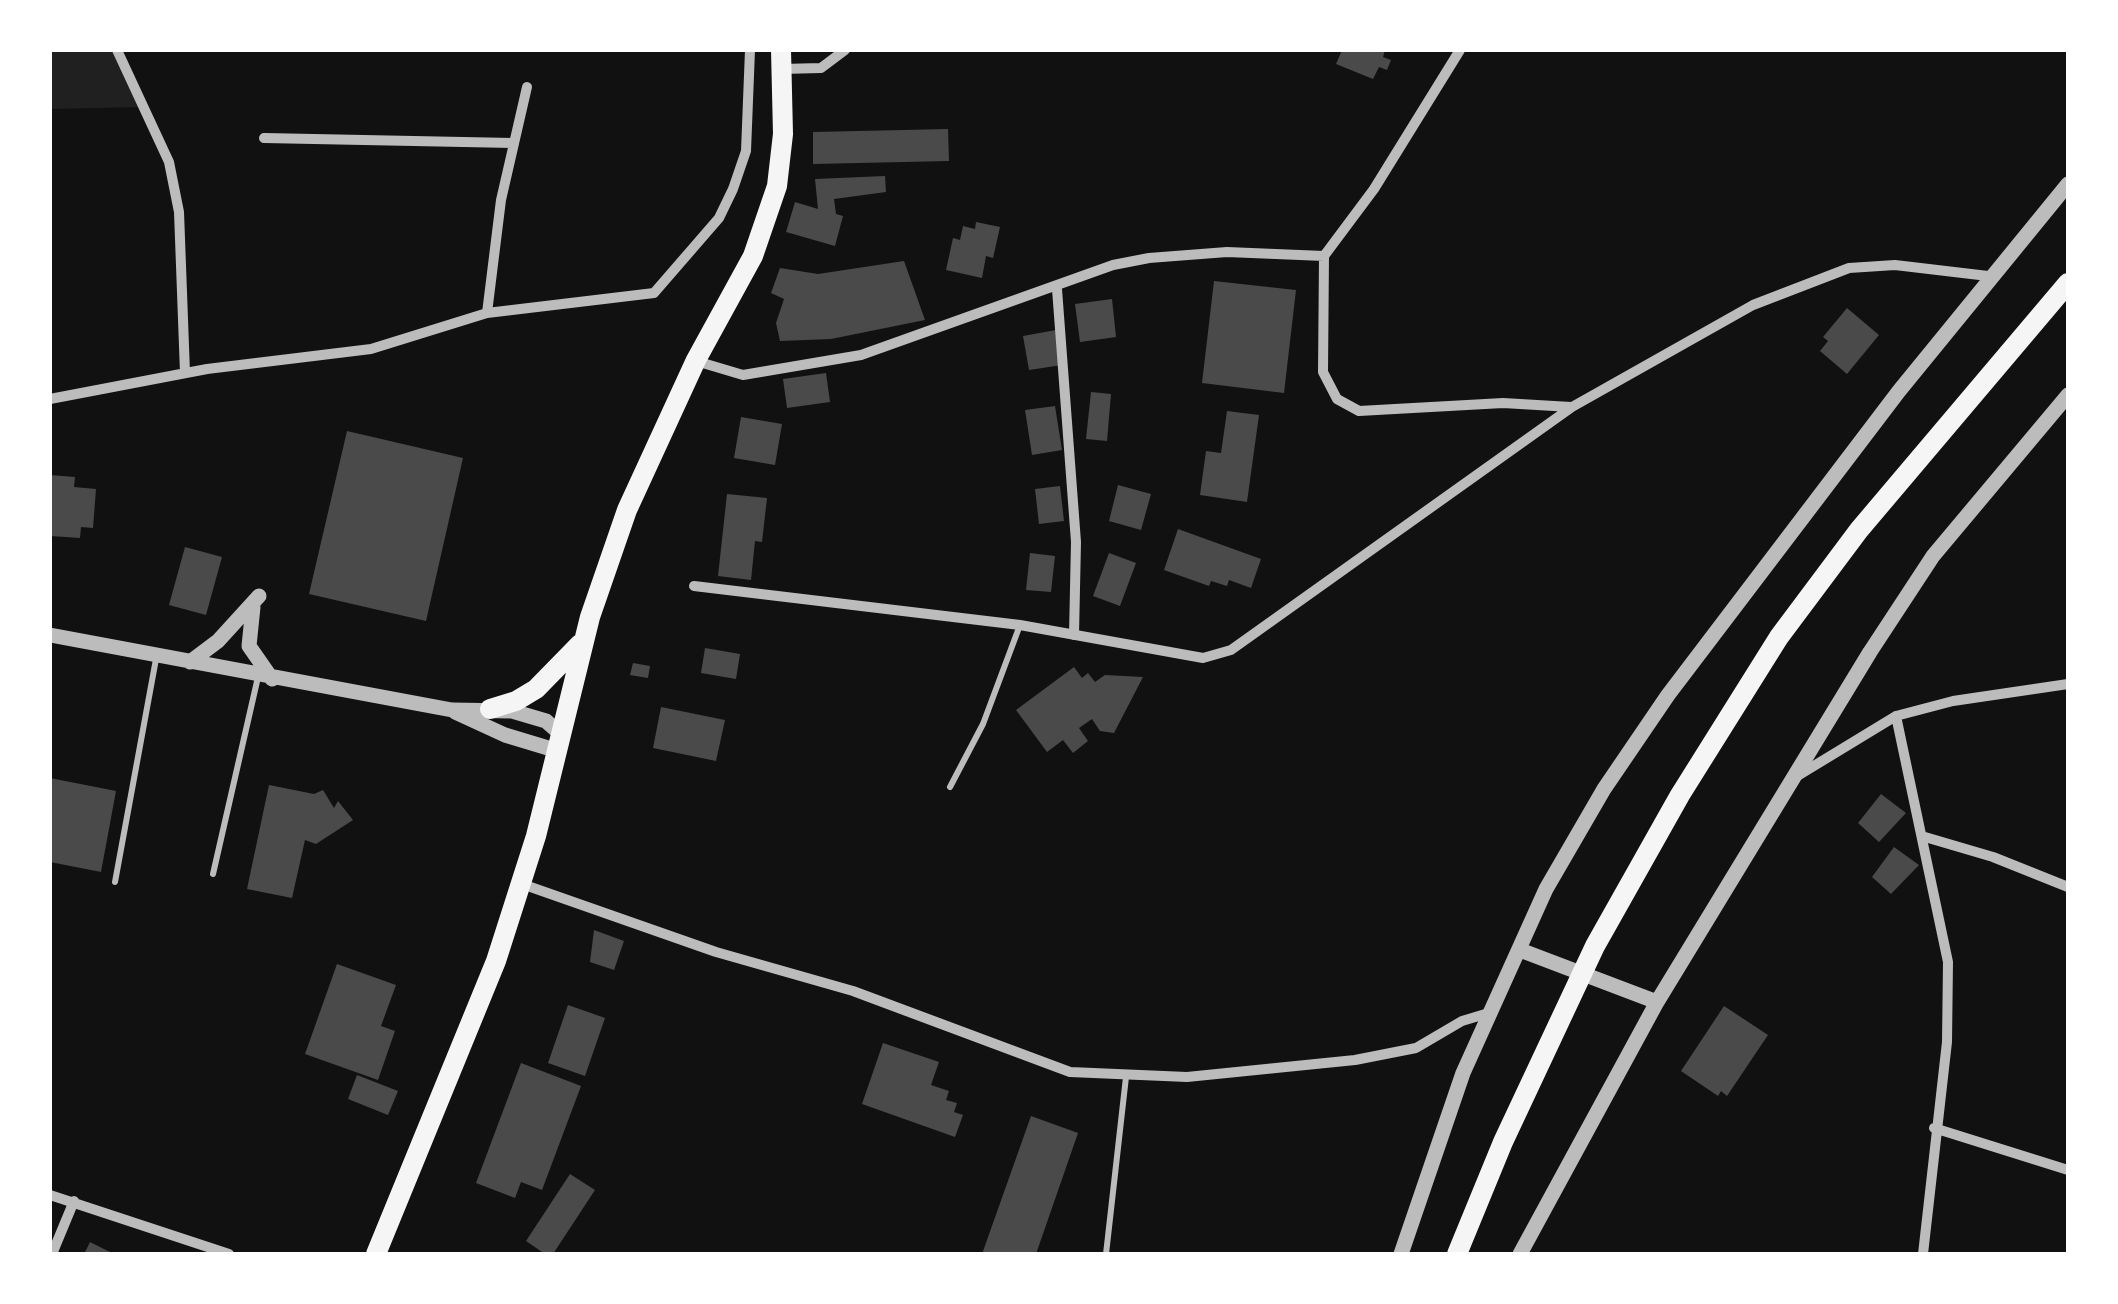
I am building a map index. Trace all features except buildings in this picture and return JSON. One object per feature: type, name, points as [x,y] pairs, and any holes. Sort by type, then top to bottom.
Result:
[{"type":"main road","points":[[376,1254],[496,961],[522,884],[585,639],[627,510],[696,360],[753,256],[777,186],[783,134],[781,60]]},
{"type":"main road","points":[[1457,1254],[1595,946],[1680,796],[1779,637],[1858,530],[2068,282]]},
{"type":"main road","points":[[489,718],[536,689],[585,639]]},
{"type":"main road","points":[[388,1222],[395,1254]]},
{"type":"street","points":[[117,50],[169,162],[182,257],[185,373]]},
{"type":"street","points":[[50,398],[185,373],[371,349],[487,313],[654,293],[719,218],[734,188],[746,151],[750,50]]},
{"type":"street","points":[[781,60],[821,68],[845,50]]},
{"type":"street","points":[[1460,50],[1374,189],[1324,256],[1323,372],[1336,399],[1359,410],[1503,404],[1572,408]]},
{"type":"street","points":[[487,313],[513,143],[528,87]]},
{"type":"street","points":[[264,138],[513,143]]},
{"type":"street","points":[[1401,1254],[1463,1073],[1556,872],[1604,789],[1668,696],[1988,276],[2068,184]]},
{"type":"street","points":[[696,360],[743,375],[791,370],[861,355],[1112,265],[1150,258],[1228,252],[1324,256]]},
{"type":"street","points":[[694,586],[1020,625],[1203,658],[1231,650],[1572,408],[1705,328],[1787,288],[1848,268],[1895,264],[1988,276]]},
{"type":"street","points":[[1056,288],[1076,542],[1074,635]]},
{"type":"street","points":[[1520,1254],[1657,1002],[1934,556],[2068,395]]},
{"type":"street","points":[[190,662],[218,641],[258,596],[249,615],[249,646],[265,677]]},
{"type":"street","points":[[50,635],[452,710],[489,718],[560,743]]},
{"type":"street","points":[[1797,776],[1896,716],[1954,701],[2068,684]]},
{"type":"street","points":[[489,718],[532,714],[560,743]]},
{"type":"street","points":[[1896,716],[1925,837],[1950,995],[1923,1254]]},
{"type":"street","points":[[1925,837],[1993,857],[2068,887]]},
{"type":"street","points":[[522,884],[716,952],[853,991],[1070,1072],[1126,1078],[1187,1078],[1355,1060],[1416,1048],[1462,1022],[1492,1012]]},
{"type":"street","points":[[1520,950],[1657,1002]]},
{"type":"street","points":[[1934,1128],[2068,1170]]},
{"type":"street","points":[[50,1195],[229,1254]]},
{"type":"street","points":[[52,1254],[74,1201]]},
{"type":"lane","points":[[950,786],[983,724],[1020,625]]},
{"type":"lane","points":[[115,882],[156,657]]},
{"type":"lane","points":[[213,874],[265,677]]},
{"type":"lane","points":[[1106,1254],[1126,1078]]},
{"type":"shaded area","points":[[50,50],[117,50],[144,107],[50,109]]}]
